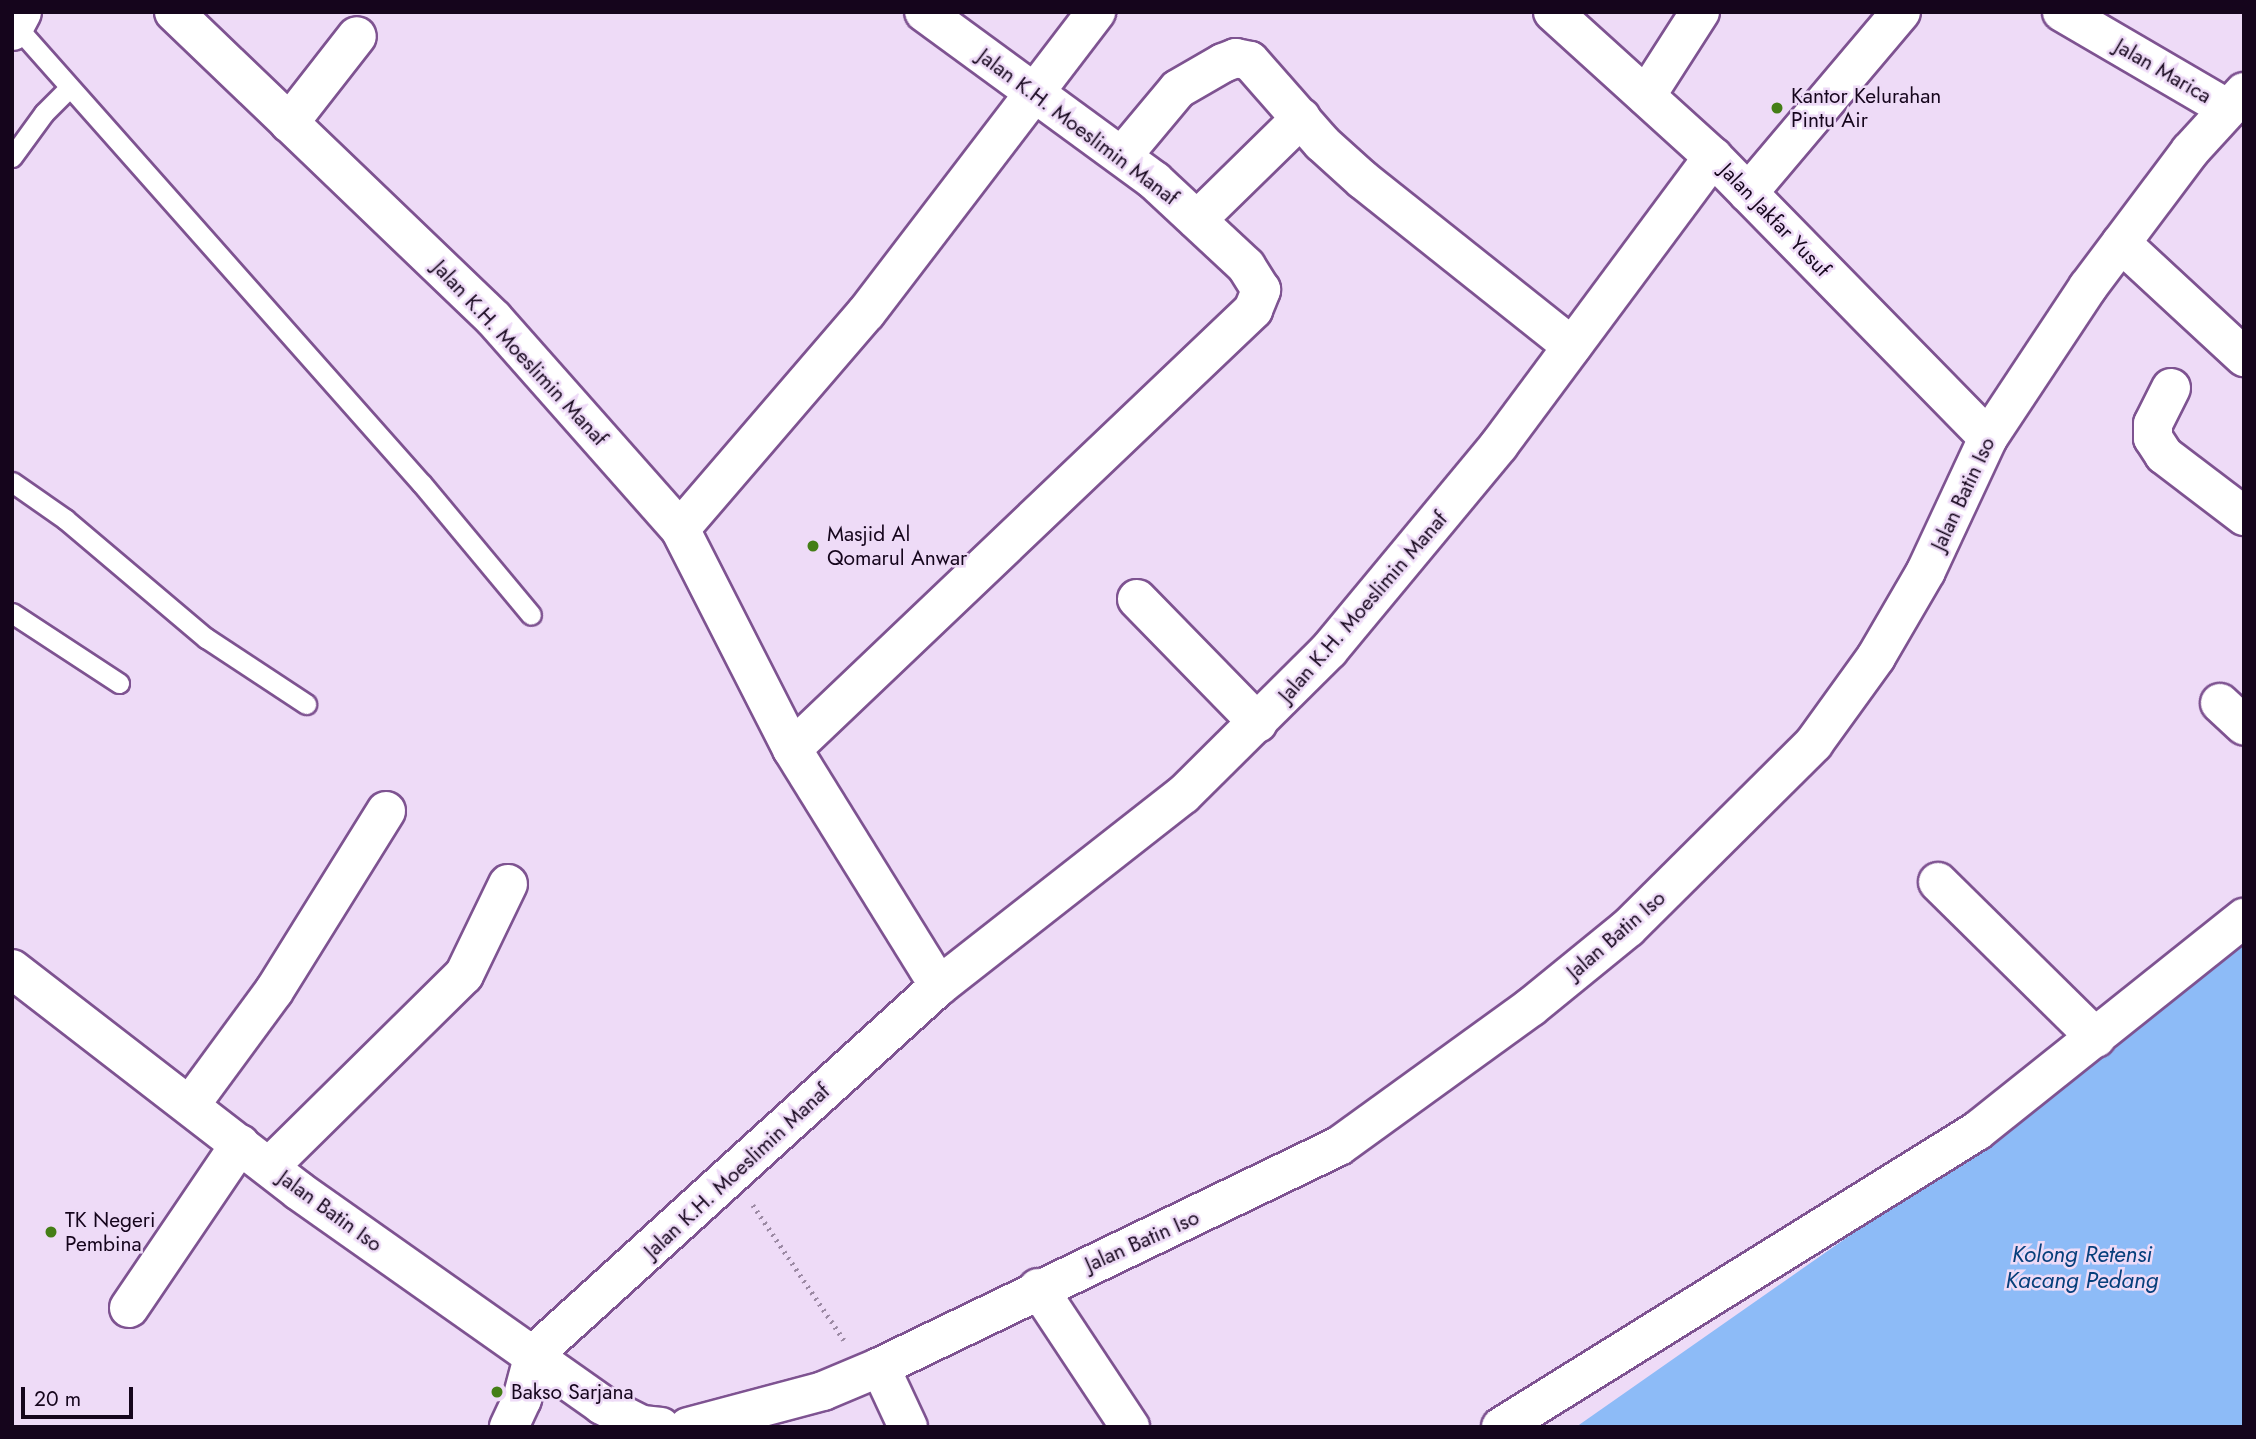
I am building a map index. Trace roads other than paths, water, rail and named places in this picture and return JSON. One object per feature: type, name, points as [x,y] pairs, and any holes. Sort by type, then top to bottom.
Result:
[{"type":"street","name":"Jalan K.H. Moeslimin Manaf","points":[[174,12],[494,319],[680,529],[792,750],[939,986]]},
{"type":"street","name":"Jalan K.H. Moeslimin Manaf","points":[[792,750],[1253,310],[1261,290],[1256,276],[1197,219],[1122,156],[1035,90],[924,12]]},
{"type":"street","points":[[680,529],[866,313],[1096,12]]},
{"type":"street","name":"Jalan Jakfar Yusuf","points":[[1553,12],[1713,157],[1988,438]]},
{"type":"street","points":[[1646,96],[1700,12]]},
{"type":"street","points":[[1748,193],[1900,12]]},
{"type":"street","name":"Jalan Marica","points":[[2062,12],[2236,100]]},
{"type":"street","points":[[289,122],[357,36]]},
{"type":"street","points":[[1122,156],[1178,89],[1236,58],[1250,61],[1301,118],[1363,180],[1572,346]]},
{"type":"street","name":"Jalan Batin Iso","points":[[688,1427],[811,1394],[872,1370],[1038,1288],[1213,1209],[1339,1146],[1531,1007],[1629,928],[1814,743],[1876,657],[1926,571],[1988,438],[2121,243],[2236,100]]},
{"type":"street","points":[[1197,219],[1301,118]]},
{"type":"street","name":"Jalan K.H. Moeslimin Manaf","points":[[534,1354],[939,986],[1183,795],[1258,723],[1329,650],[1425,538],[1713,157]]},
{"type":"street","points":[[2121,243],[2244,358]]},
{"type":"street","points":[[2171,388],[2153,424],[2153,438],[2164,455],[2244,516]]},
{"type":"street","points":[[1137,599],[1258,723]]},
{"type":"street","points":[[191,1104],[274,991],[386,811]]},
{"type":"street","points":[[1938,882],[2096,1038]]},
{"type":"street","points":[[130,1308],[255,1156],[464,975],[508,884]]},
{"type":"street","points":[[1500,1427],[1978,1131],[2244,918]]},
{"type":"street","name":"Jalan Batin Iso","points":[[12,970],[191,1104],[255,1156],[602,1405],[642,1425],[661,1427]]},
{"type":"street","points":[[1038,1288],[1130,1427]]},
{"type":"street","points":[[509,1427],[523,1399],[534,1354]]},
{"type":"street","points":[[872,1370],[908,1427]]},
{"type":"lane","points":[[16,23],[69,88],[422,484],[531,615]]},
{"type":"lane","points":[[12,157],[44,113],[69,88]]},
{"type":"lane","points":[[12,482],[65,519],[206,638],[306,704]]},
{"type":"lane","points":[[12,614],[119,683]]},
{"type":"water","name":"Kolong Retensi Kacang Pedang","points":[[2244,930],[2244,1427],[1576,1427],[1982,1143]]},
{"type":"place","name":"Kantor Kelurahan Pintu Air","points":[[1777,108]]},
{"type":"place","name":"Masjid Al Qomarul Anwar","points":[[813,546]]},
{"type":"place","name":"TK Negeri Pembina","points":[[51,1232]]},
{"type":"place","name":"Bakso Sarjana","points":[[497,1392]]}]
